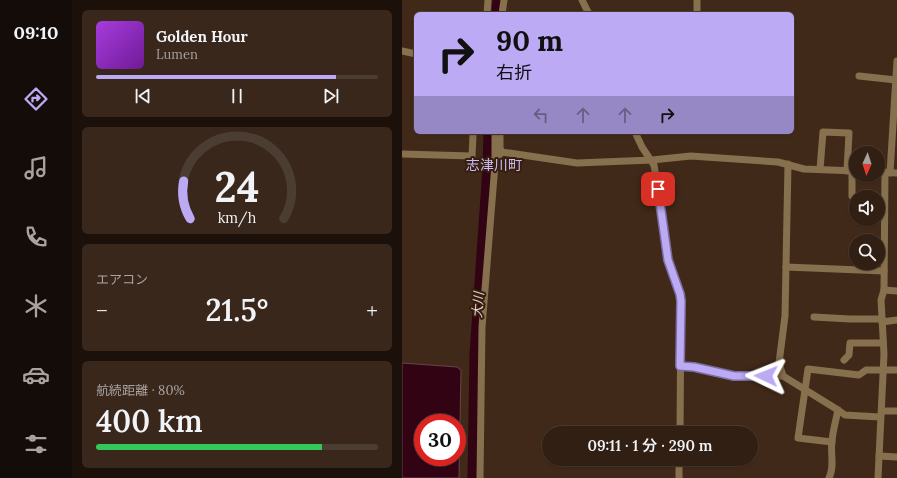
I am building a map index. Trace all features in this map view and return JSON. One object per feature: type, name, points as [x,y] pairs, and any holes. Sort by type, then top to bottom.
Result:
[{"type":"street","points":[[487,12],[488,0]]},
{"type":"street","points":[[502,12],[504,0]]},
{"type":"street","points":[[582,0],[588,12]]},
{"type":"street","points":[[697,0],[697,12]]},
{"type":"street","points":[[402,51],[414,54]]},
{"type":"street","points":[[878,478],[883,369],[881,300],[884,290],[888,173],[895,136],[897,61]]},
{"type":"street","points":[[859,76],[896,78]]},
{"type":"street","points":[[820,169],[823,132],[849,133],[850,146]]},
{"type":"street","points":[[480,478],[482,327],[495,164],[496,134]]},
{"type":"street","points":[[500,134],[500,148],[502,152]]},
{"type":"street","points":[[636,134],[642,147],[652,160],[660,201],[664,244],[680,294],[680,426]]},
{"type":"street","points":[[402,154],[472,156],[472,136]]},
{"type":"street","points":[[495,164],[502,152]]},
{"type":"street","points":[[502,152],[577,163],[652,160],[691,156],[788,164],[797,168],[849,171]]},
{"type":"street","points":[[783,376],[779,363],[785,316],[788,164]]},
{"type":"street","points":[[786,267],[884,271]]},
{"type":"street","points":[[884,290],[897,291]]},
{"type":"street","points":[[814,317],[897,320]]},
{"type":"street","points":[[844,360],[849,356],[850,343],[883,343]]},
{"type":"street","points":[[680,366],[694,367],[734,376],[783,376],[838,410],[845,416],[881,414],[897,411]]},
{"type":"street","points":[[832,442],[798,438],[808,369],[858,375],[866,370],[897,370]]},
{"type":"street","points":[[829,478],[832,470],[832,442],[838,410]]},
{"type":"street","points":[[879,456],[897,457]]},
{"type":"street","points":[[679,466],[679,478]]},
{"type":"shaded area","points":[[402,363],[457,367],[461,370],[460,414],[414,414],[414,466],[459,466],[459,478],[402,478]]},
{"type":"waterway","name":"大川","points":[[497,12],[498,0]]},
{"type":"waterway","name":"大川","points":[[473,478],[475,354],[488,168],[489,134]]},
{"type":"district","name":"志津川町","points":[[494,165]]},
{"type":"route","points":[[658,189],[664,244],[681,301],[680,366],[694,367],[734,376],[766,376]]}]
